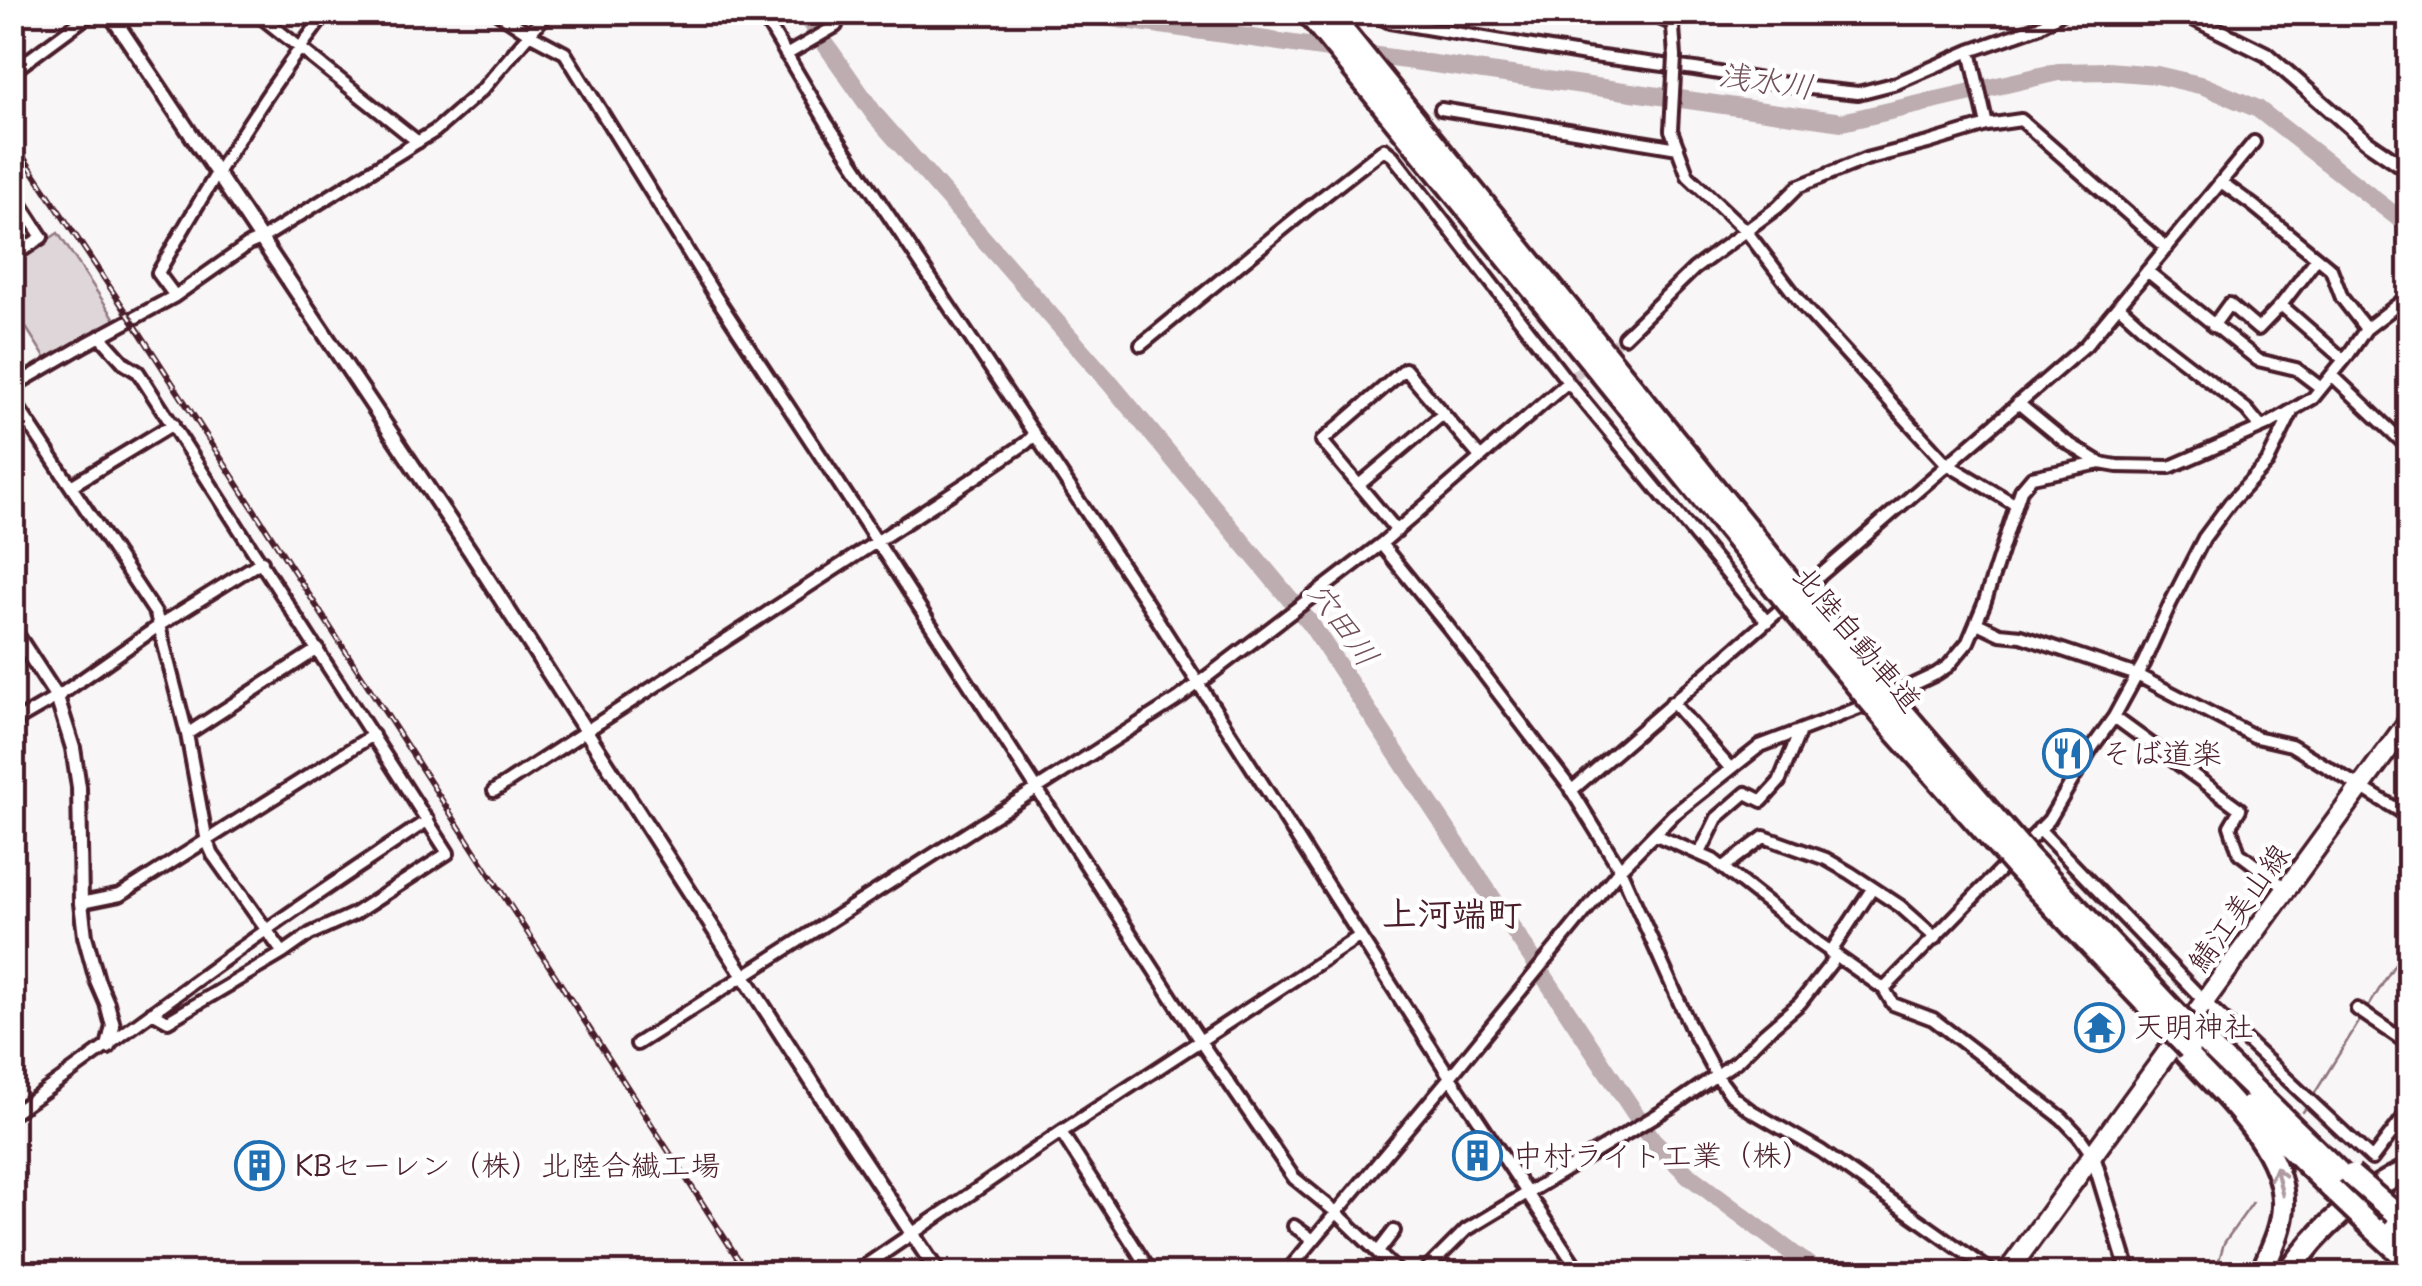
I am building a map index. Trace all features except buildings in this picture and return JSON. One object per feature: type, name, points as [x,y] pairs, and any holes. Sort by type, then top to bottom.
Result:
[{"type":"highway","name":"北陸自動車道","points":[[1307,12],[1788,592]]},
{"type":"highway","name":"北陸自動車道","points":[[1328,12],[1896,732],[2191,1046],[2410,1240]]},
{"type":"highway","name":"北陸自動車道","points":[[2020,860],[2102,964],[2170,1024]]},
{"type":"highway","name":"北陸自動車道","points":[[2191,1046],[2287,1122],[2343,1181]]},
{"type":"highway","points":[[2191,1046],[2257,1135],[2279,1173],[2282,1219],[2261,1274]]},
{"type":"highway","points":[[2288,1274],[2340,1212],[2410,1168]]},
{"type":"highway","points":[[2300,1274],[2345,1221],[2410,1179]]},
{"type":"highway","name":"北陸自動車道","points":[[2391,1221],[2410,1262]]},
{"type":"main road","name":"鯖江美山線","points":[[2006,1274],[2410,720]]},
{"type":"street","points":[[12,72],[93,12]]},
{"type":"street","points":[[109,12],[470,551],[940,1274]]},
{"type":"street","points":[[255,12],[418,142]]},
{"type":"street","points":[[174,296],[158,273],[216,172],[328,12]]},
{"type":"street","points":[[497,12],[565,53],[716,298],[1294,1178],[1400,1274]]},
{"type":"street","points":[[12,387],[174,296],[249,244],[435,131],[482,90],[548,12]]},
{"type":"street","points":[[761,12],[826,123],[1035,434],[1581,1274]]},
{"type":"street","points":[[1369,12],[1390,22],[1567,52],[1848,93],[1897,82],[2038,26],[2062,12]]},
{"type":"street","points":[[1646,12],[1673,18],[1672,130],[1688,176],[1746,232],[1804,307],[1948,464],[2016,505]]},
{"type":"street","points":[[2181,12],[2266,54],[2366,141],[2410,170]]},
{"type":"street","points":[[787,55],[836,26]]},
{"type":"street","points":[[1970,51],[1986,121]]},
{"type":"street","points":[[1441,110],[1678,148]]},
{"type":"street","points":[[1624,336],[1694,269],[1800,186],[1866,159],[1986,121],[2021,120],[2167,248]]},
{"type":"street","points":[[1571,790],[2086,345],[2254,142]]},
{"type":"street","points":[[1141,345],[1384,149],[1563,386],[1767,622]]},
{"type":"street","points":[[2221,182],[2331,269],[2342,298],[2366,329]]},
{"type":"street","points":[[12,191],[42,238],[12,257]]},
{"type":"street","points":[[2212,326],[2228,304],[2258,328],[2317,258]]},
{"type":"street","points":[[2146,272],[2258,360],[2296,369],[2320,388]]},
{"type":"street","points":[[2018,402],[2062,440],[2100,463],[2170,467],[2261,427],[2313,398],[2366,329],[2410,295]]},
{"type":"street","points":[[2281,305],[2344,360]]},
{"type":"street","points":[[2119,306],[2246,410],[2261,427]]},
{"type":"street","points":[[100,336],[125,364],[138,372],[174,424],[448,853],[354,914],[310,934],[168,1021],[152,1012]]},
{"type":"street","points":[[1397,531],[1322,441],[1404,369],[1480,457]]},
{"type":"street","points":[[2332,374],[2410,448]]},
{"type":"street","points":[[637,1044],[1144,722],[1381,544],[1563,386]]},
{"type":"street","points":[[12,398],[156,614],[188,734],[207,842],[212,855],[283,952]]},
{"type":"street","points":[[1884,989],[2049,820],[2114,717],[2204,538],[2267,463],[2293,411]]},
{"type":"street","points":[[1359,486],[1443,414]]},
{"type":"street","points":[[70,486],[174,424]]},
{"type":"street","points":[[494,791],[979,475],[1035,434]]},
{"type":"street","points":[[1285,1274],[1620,869],[1673,815],[1760,746],[1900,691],[1948,666],[1968,642],[1977,623],[2021,490],[2032,477],[2100,463]]},
{"type":"street","points":[[1381,544],[1571,790],[1620,869],[1668,981],[1717,1076],[1732,1096],[1822,1150],[1995,1274]]},
{"type":"street","points":[[12,723],[262,561]]},
{"type":"street","points":[[1977,623],[2000,634],[2021,636],[2137,675],[2256,737],[2291,745],[2410,818]]},
{"type":"street","points":[[12,628],[57,697],[73,748],[79,787],[85,936],[108,1003],[112,1026],[108,1047]]},
{"type":"street","points":[[188,734],[318,649]]},
{"type":"street","points":[[1672,702],[1732,768]]},
{"type":"street","points":[[2114,717],[2240,809],[2230,826],[2240,852],[2287,889]]},
{"type":"street","points":[[1700,853],[1717,818],[1746,793],[1762,801],[1779,782],[1800,731]]},
{"type":"street","points":[[82,903],[120,895],[373,736]]},
{"type":"street","points":[[16,1107],[108,1047],[266,930],[428,820]]},
{"type":"street","points":[[2039,829],[2205,1002],[2372,1159],[2410,1109]]},
{"type":"street","points":[[1656,834],[1724,867],[1833,955],[1884,989],[1893,1004],[1933,1019],[2062,1118],[2093,1156],[2128,1274]]},
{"type":"street","points":[[1724,867],[1764,836],[1826,859],[1900,906],[1936,938]]},
{"type":"street","points":[[1422,1274],[1466,1230],[1672,1106],[1738,1061],[1800,1003],[1872,889]]},
{"type":"street","points":[[853,1274],[1360,936]]},
{"type":"street","points":[[2357,1008],[2410,1046]]},
{"type":"street","points":[[1061,1132],[1152,1274]]},
{"type":"street","points":[[1294,1226],[1312,1239]]},
{"type":"street","points":[[1378,1252],[1394,1231]]},
{"type":"shaded area","points":[[58,233],[117,322],[46,359],[13,307],[13,263]]},
{"type":"waterway","name":"穴田川","points":[[803,12],[875,115],[1109,382],[1310,623],[1652,1139],[1688,1175],[1820,1274]]},
{"type":"waterway","name":"浅水川","points":[[1069,12],[1842,122],[2058,72],[2157,75],[2204,86],[2258,109],[2410,227]]},
{"type":"waterway","points":[[2366,1011],[2410,939]]},
{"type":"waterway","points":[[2313,1096],[2362,1017]]},
{"type":"waterway","points":[[2303,1112],[2309,1103]]},
{"type":"waterway","points":[[2215,1274],[2224,1243],[2253,1202]]},
{"type":"tunnel","points":[[1384,149],[1441,109]]},
{"type":"tunnel","points":[[1562,385],[1624,337]]},
{"type":"railway","points":[[12,140],[748,1274]]},
{"type":"place","name":"そば道楽","points":[[2067,754]]},
{"type":"place","name":"天明神社","points":[[2099,1027]]},
{"type":"place","name":"中村ライト工業（株）","points":[[1478,1156]]},
{"type":"place","name":"KBセーレン（株）北陸合繊工場","points":[[260,1166]]},
{"type":"district","name":"上河端町","points":[[1452,914]]}]
